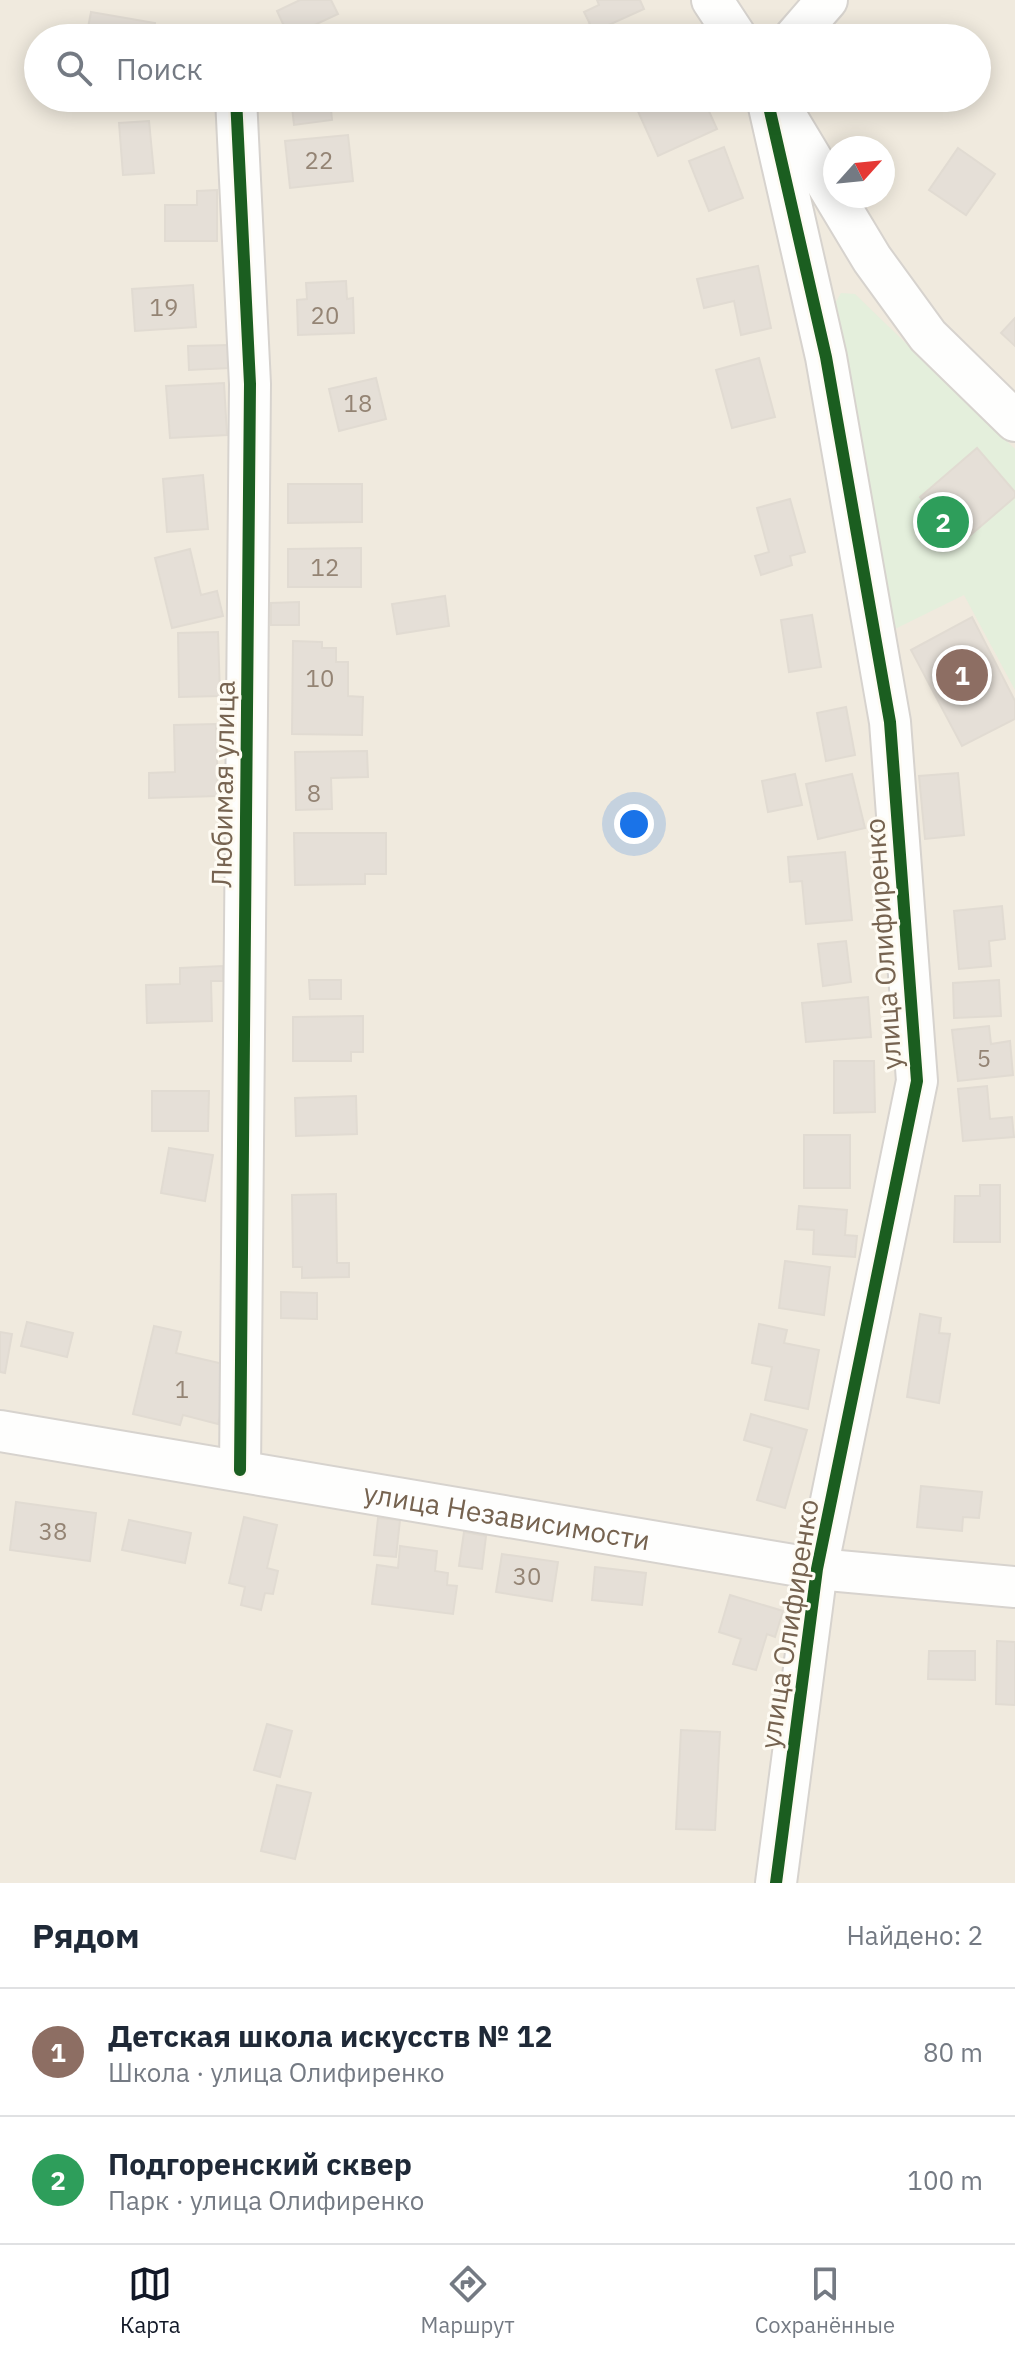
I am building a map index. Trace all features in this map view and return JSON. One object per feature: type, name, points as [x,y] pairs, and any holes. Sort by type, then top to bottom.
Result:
[{"type":"street","points":[[712,0],[728,24]]},
{"type":"street","points":[[806,24],[827,0]]},
{"type":"street","name":"Любимая улица","points":[[237,112],[250,384],[240,1470]]},
{"type":"street","name":"улица Олифиренко","points":[[770,112],[826,357],[890,722],[917,1081],[817,1569],[776,1883]]},
{"type":"street","points":[[783,112],[872,259],[928,336],[1015,421]]},
{"type":"street","name":"улица Независимости","points":[[0,1431],[817,1569],[1015,1587]]},
{"type":"shaded area","points":[[0,0],[1015,0],[1015,1883],[0,1883]]},
{"type":"green space","points":[[841,293],[855,294],[1015,449],[1015,690],[964,595],[891,631],[834,305]]},
{"type":"building","points":[[300,0],[331,0],[338,14],[317,24],[283,24],[277,11]]},
{"type":"building","points":[[597,0],[640,0],[644,9],[611,24],[590,24],[584,12],[599,5]]},
{"type":"building","points":[[91,12],[155,23],[155,24],[89,24]]},
{"type":"building","points":[[293,112],[331,112],[332,120],[294,125]]},
{"type":"building","points":[[638,112],[709,112],[717,129],[658,156]]},
{"type":"building","points":[[149,121],[154,173],[123,175],[119,123]]},
{"type":"building","points":[[348,135],[353,181],[290,188],[285,141]]},
{"type":"building","points":[[724,147],[743,198],[709,211],[689,161]]},
{"type":"building","points":[[958,148],[995,174],[966,215],[929,190]]},
{"type":"building","points":[[217,190],[217,241],[165,241],[165,205],[197,205],[197,191]]},
{"type":"building","points":[[758,266],[771,328],[741,335],[734,301],[704,308],[697,279]]},
{"type":"building","points":[[346,281],[347,299],[353,298],[354,333],[298,335],[297,300],[307,299],[306,283]]},
{"type":"building","points":[[193,285],[196,327],[135,331],[132,289]]},
{"type":"building","points":[[1015,318],[1015,346],[1001,333]]},
{"type":"building","points":[[229,345],[230,368],[189,370],[188,346]]},
{"type":"building","points":[[759,358],[775,417],[732,428],[716,370]]},
{"type":"building","points":[[376,378],[386,419],[339,431],[329,389]]},
{"type":"building","points":[[224,383],[227,435],[170,438],[166,386]]},
{"type":"building","points":[[977,448],[1015,492],[1015,497],[960,544],[920,497]]},
{"type":"building","points":[[203,475],[208,529],[167,532],[163,479]]},
{"type":"building","points":[[288,484],[362,484],[362,522],[288,523]]},
{"type":"building","points":[[790,499],[805,552],[790,556],[792,565],[761,575],[755,556],[769,552],[757,508]]},
{"type":"building","points":[[361,548],[361,587],[288,587],[288,549]]},
{"type":"building","points":[[190,549],[201,595],[217,591],[223,616],[172,628],[155,558]]},
{"type":"building","points":[[445,596],[449,626],[397,634],[392,604]]},
{"type":"building","points":[[299,602],[299,625],[271,625],[271,603]]},
{"type":"building","points":[[812,615],[821,667],[789,672],[781,620]]},
{"type":"building","points":[[972,617],[1015,701],[1015,719],[962,746],[911,650]]},
{"type":"building","points":[[218,632],[220,696],[179,697],[178,633]]},
{"type":"building","points":[[293,641],[322,642],[322,648],[336,648],[336,662],[348,662],[348,696],[363,697],[362,735],[292,734]]},
{"type":"building","points":[[846,707],[855,755],[826,761],[817,713]]},
{"type":"building","points":[[216,724],[218,796],[149,798],[149,773],[175,772],[174,725]]},
{"type":"building","points":[[367,751],[368,777],[331,778],[332,809],[296,810],[295,752]]},
{"type":"building","points":[[958,773],[964,835],[925,839],[919,776]]},
{"type":"building","points":[[795,774],[802,805],[768,812],[762,781]]},
{"type":"building","points":[[852,774],[865,828],[818,839],[806,784]]},
{"type":"building","points":[[294,833],[386,833],[386,874],[365,874],[365,884],[295,885]]},
{"type":"building","points":[[845,852],[852,920],[806,924],[802,881],[790,882],[788,857]]},
{"type":"building","points":[[1002,906],[1005,939],[989,941],[991,966],[959,969],[954,911]]},
{"type":"building","points":[[846,941],[851,982],[823,986],[818,944]]},
{"type":"building","points":[[223,966],[223,981],[211,981],[212,1021],[147,1023],[146,985],[180,984],[180,968]]},
{"type":"building","points":[[309,980],[341,980],[341,999],[310,999]]},
{"type":"building","points":[[999,980],[1001,1016],[954,1018],[953,983]]},
{"type":"building","points":[[868,997],[871,1037],[806,1042],[802,1003]]},
{"type":"building","points":[[363,1016],[363,1052],[351,1052],[351,1061],[293,1061],[293,1017]]},
{"type":"building","points":[[989,1026],[991,1044],[1010,1041],[1013,1075],[958,1081],[952,1030]]},
{"type":"building","points":[[834,1061],[874,1061],[875,1112],[834,1113]]},
{"type":"building","points":[[987,1086],[990,1119],[1012,1117],[1014,1137],[963,1141],[958,1089]]},
{"type":"building","points":[[152,1091],[209,1091],[208,1131],[152,1131]]},
{"type":"building","points":[[356,1096],[357,1134],[296,1136],[295,1098]]},
{"type":"building","points":[[804,1135],[850,1135],[850,1188],[804,1188]]},
{"type":"building","points":[[169,1148],[213,1155],[205,1201],[161,1193]]},
{"type":"building","points":[[980,1185],[1000,1185],[1000,1242],[954,1242],[955,1196],[980,1196]]},
{"type":"building","points":[[336,1194],[337,1263],[349,1263],[349,1277],[302,1278],[302,1267],[293,1267],[292,1195]]},
{"type":"building","points":[[799,1206],[847,1210],[845,1235],[857,1236],[855,1257],[813,1254],[814,1230],[797,1229]]},
{"type":"building","points":[[785,1261],[830,1267],[824,1315],[779,1308]]},
{"type":"building","points":[[281,1292],[317,1293],[317,1319],[281,1318]]},
{"type":"building","points":[[920,1314],[941,1318],[939,1333],[950,1334],[939,1403],[907,1397]]},
{"type":"building","points":[[27,1322],[73,1333],[67,1357],[21,1346]]},
{"type":"building","points":[[759,1324],[787,1330],[784,1343],[819,1350],[808,1409],[765,1400],[772,1367],[752,1363]]},
{"type":"building","points":[[154,1326],[181,1332],[176,1353],[232,1366],[218,1424],[183,1415],[180,1425],[133,1414]]},
{"type":"building","points":[[0,1332],[12,1334],[5,1373],[0,1372]]},
{"type":"building","points":[[751,1414],[807,1430],[785,1508],[757,1500],[772,1448],[744,1440]]},
{"type":"building","points":[[921,1486],[982,1492],[979,1518],[963,1517],[962,1531],[917,1527]]},
{"type":"building","points":[[16,1502],[96,1513],[90,1561],[10,1550]]},
{"type":"building","points":[[244,1517],[277,1525],[267,1568],[278,1571],[273,1594],[265,1593],[261,1610],[241,1605],[245,1587],[229,1583]]},
{"type":"building","points":[[378,1518],[400,1520],[396,1557],[374,1555]]},
{"type":"building","points":[[129,1520],[191,1533],[185,1563],[122,1550]]},
{"type":"building","points":[[464,1532],[486,1536],[482,1569],[459,1566]]},
{"type":"building","points":[[400,1546],[437,1551],[435,1571],[448,1573],[447,1585],[457,1586],[453,1614],[372,1604],[377,1565],[398,1568]]},
{"type":"building","points":[[502,1554],[558,1562],[552,1601],[496,1592]]},
{"type":"building","points":[[595,1567],[646,1573],[642,1605],[592,1600]]},
{"type":"building","points":[[730,1595],[783,1611],[775,1637],[767,1634],[756,1670],[733,1664],[741,1639],[719,1632]]},
{"type":"building","points":[[997,1641],[1015,1642],[1015,1705],[996,1704]]},
{"type":"building","points":[[929,1651],[975,1651],[975,1680],[928,1679]]},
{"type":"building","points":[[267,1724],[292,1731],[280,1777],[254,1770]]},
{"type":"building","points":[[681,1730],[720,1732],[715,1830],[676,1829]]},
{"type":"building","points":[[277,1785],[311,1793],[295,1859],[261,1851]]},
{"type":"cycle path","points":[[237,112],[250,384],[240,1470]]},
{"type":"cycle path","points":[[770,112],[826,357],[890,722],[917,1081],[817,1569],[776,1883]]},
{"type":"place","name":"Подгоренский сквер","points":[[943,522]]},
{"type":"place","name":"Детская школа искусств № 12","points":[[962,675]]}]
